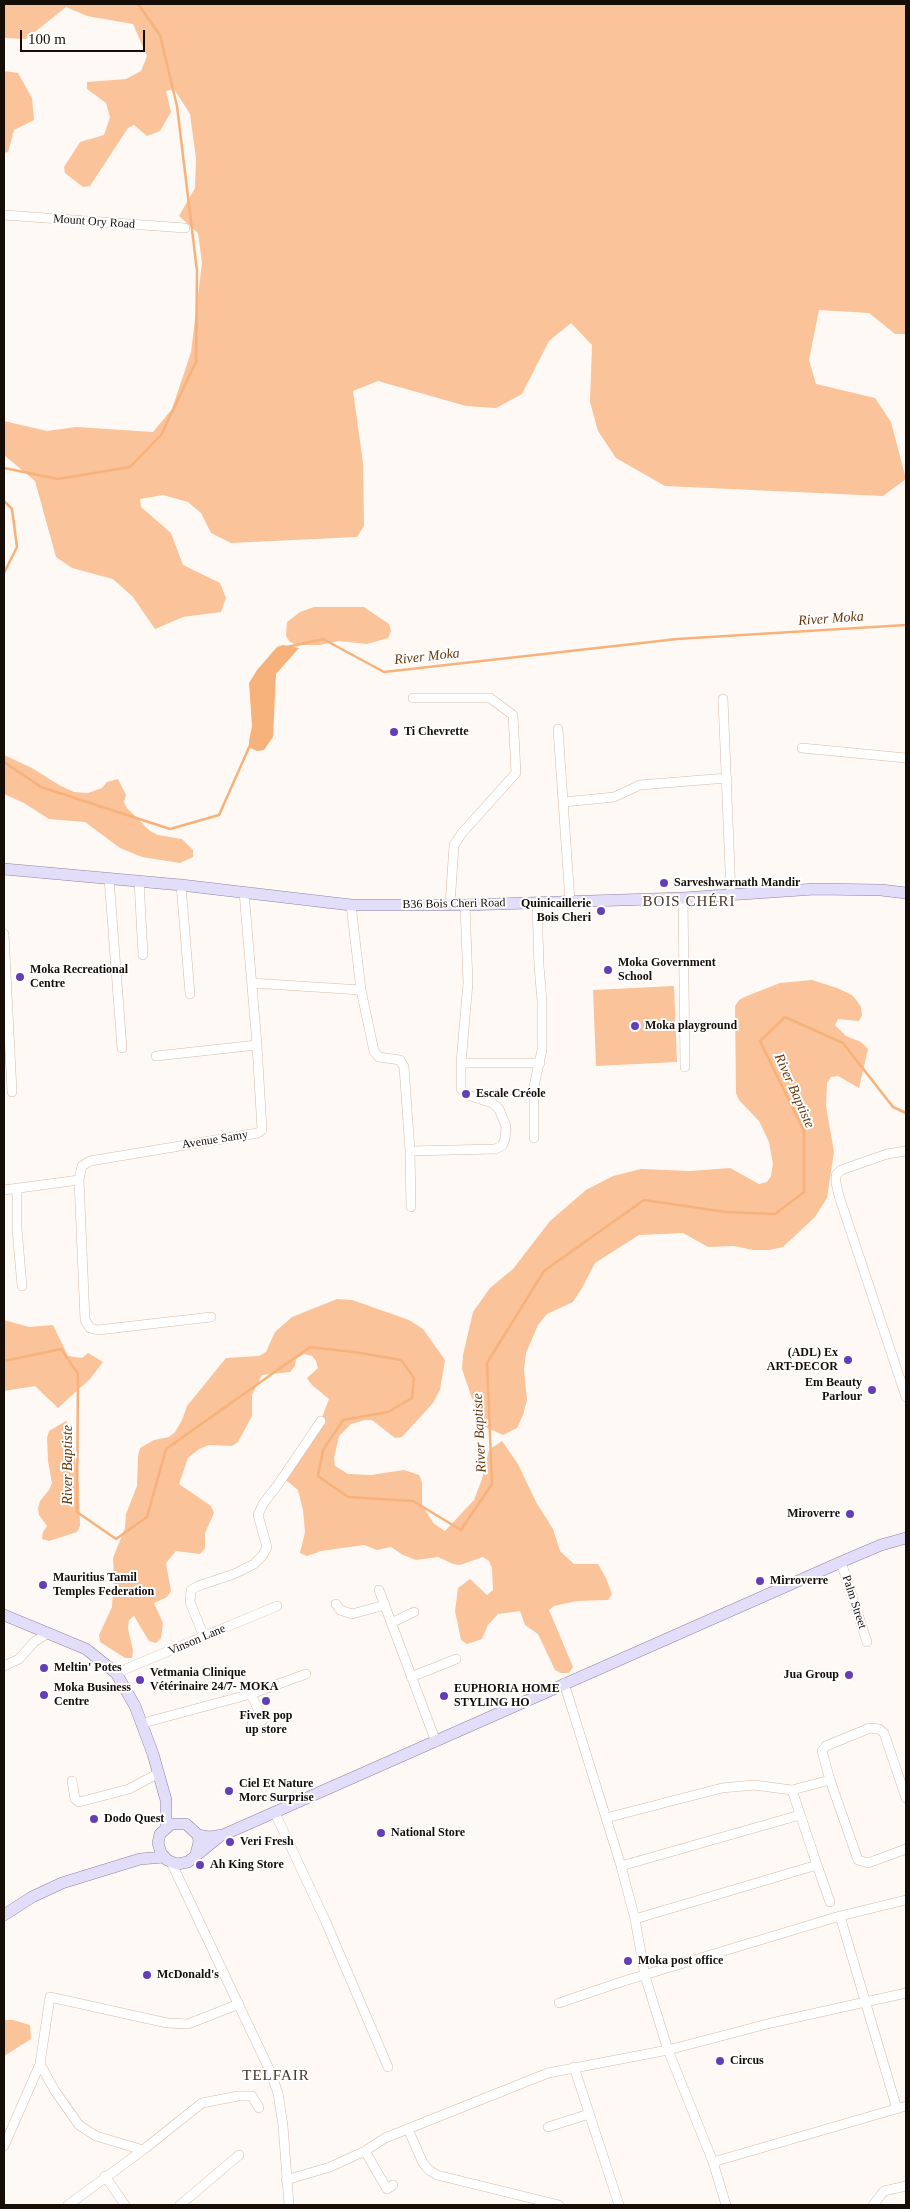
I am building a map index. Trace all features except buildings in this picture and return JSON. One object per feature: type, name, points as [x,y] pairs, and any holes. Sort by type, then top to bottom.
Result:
[{"type":"main road","name":"B36 Bois Cheri Road","points":[[4,869],[181,885],[351,905],[465,905],[683,898],[815,889],[881,890],[906,893]]},
{"type":"main road","points":[[140,1858],[188,1862],[223,1835],[841,1562],[881,1545],[906,1538]]},
{"type":"main road","points":[[4,1615],[86,1649],[116,1673],[143,1723],[166,1800],[166,1827]]},
{"type":"main road","points":[[166,1800],[181,1823],[191,1827],[198,1835],[199,1842],[196,1854]]},
{"type":"main road","points":[[4,1915],[32,1897],[62,1883],[140,1858],[151,1851],[158,1843],[160,1834],[166,1827],[181,1823]]},
{"type":"main road","points":[[198,1835],[209,1838],[223,1835]]},
{"type":"main road","points":[[158,1843],[173,1861]]},
{"type":"street","name":"Mount Ory Road","points":[[4,215],[185,228]]},
{"type":"street","points":[[414,698],[490,698],[513,715],[516,773],[462,833],[454,845],[450,905]]},
{"type":"street","points":[[723,699],[730,895]]},
{"type":"street","points":[[558,729],[570,901]]},
{"type":"street","points":[[802,748],[906,758]]},
{"type":"street","points":[[564,802],[614,797],[640,785],[727,778]]},
{"type":"street","points":[[109,878],[122,1048]]},
{"type":"street","points":[[139,881],[143,955]]},
{"type":"street","points":[[181,885],[190,994]]},
{"type":"street","name":"Avenue Samy","points":[[79,1180],[82,1166],[90,1161],[258,1133],[262,1130],[244,892]]},
{"type":"street","points":[[683,898],[685,1067]]},
{"type":"street","points":[[534,1138],[534,1086],[542,1050],[542,1001],[538,966],[537,902]]},
{"type":"street","points":[[351,905],[361,990],[374,1051],[380,1057],[400,1060],[404,1067],[410,1150],[411,1207]]},
{"type":"street","points":[[410,1150],[478,1151],[495,1149],[502,1146],[506,1139],[506,1126],[499,1109],[492,1103],[462,1092],[461,1063],[468,983],[465,905]]},
{"type":"street","points":[[4,934],[12,1092]]},
{"type":"street","points":[[252,983],[361,990]]},
{"type":"street","points":[[156,1056],[257,1045]]},
{"type":"street","points":[[461,1063],[540,1063]]},
{"type":"street","points":[[906,1151],[887,1154],[841,1170],[836,1175],[839,1196],[906,1397]]},
{"type":"street","points":[[4,1190],[79,1180],[85,1320],[90,1328],[98,1330],[211,1317]]},
{"type":"street","points":[[17,1188],[17,1229],[22,1286]]},
{"type":"street","points":[[896,1365],[906,1362]]},
{"type":"street","points":[[204,1637],[190,1602],[192,1590],[198,1586],[234,1574],[254,1564],[264,1555],[267,1548],[258,1515],[263,1504],[321,1421]]},
{"type":"street","name":"Palm Street","points":[[841,1562],[867,1642]]},
{"type":"street","points":[[379,1590],[436,1742]]},
{"type":"street","points":[[336,1604],[340,1610],[352,1614],[385,1605]]},
{"type":"street","name":"Vinson Lane","points":[[116,1673],[277,1606]]},
{"type":"street","points":[[391,1622],[414,1612]]},
{"type":"street","points":[[4,1666],[21,1656],[34,1642],[48,1633]]},
{"type":"street","points":[[411,1677],[456,1659]]},
{"type":"street","points":[[143,1723],[251,1694],[306,1674]]},
{"type":"street","points":[[564,1683],[621,1866],[635,1919],[645,1976],[668,2050],[713,2162],[726,2205]]},
{"type":"street","points":[[251,1694],[263,1720],[252,1724]]},
{"type":"street","points":[[906,1798],[884,1733],[878,1729],[870,1728],[826,1746],[822,1755],[858,1860],[868,1863],[906,1849]]},
{"type":"street","points":[[72,1781],[75,1799],[79,1802],[129,1789],[159,1773]]},
{"type":"street","points":[[606,1818],[729,1787],[754,1785],[792,1790],[830,1780]]},
{"type":"street","points":[[792,1790],[830,1902]]},
{"type":"street","points":[[275,1812],[328,1927],[388,2067]]},
{"type":"street","points":[[621,1866],[800,1815]]},
{"type":"street","points":[[173,1861],[183,1887],[239,2004],[278,2094],[283,2126],[289,2205]]},
{"type":"street","points":[[635,1919],[817,1865]]},
{"type":"street","points":[[559,2003],[840,1916],[906,1900]]},
{"type":"street","points":[[840,1916],[897,2108]]},
{"type":"street","points":[[286,2180],[330,2167],[365,2151],[386,2138],[548,2073],[668,2050],[771,2023],[906,1993]]},
{"type":"street","points":[[4,2146],[40,2064],[50,1997],[167,2023],[188,2024],[239,2004]]},
{"type":"street","points":[[40,2064],[79,2126],[96,2136],[143,2150]]},
{"type":"street","points":[[574,2067],[619,2205]]},
{"type":"street","points":[[68,2205],[105,2176],[143,2150],[202,2103],[238,2096],[252,2096],[259,2108]]},
{"type":"street","points":[[713,2162],[906,2106]]},
{"type":"street","points":[[548,2127],[589,2114]]},
{"type":"street","points":[[408,2129],[423,2163],[437,2175],[559,2205]]},
{"type":"street","points":[[365,2151],[386,2189]]},
{"type":"street","points":[[180,2205],[239,2155]]},
{"type":"street","points":[[105,2176],[126,2205]]},
{"type":"street","points":[[873,2205],[884,2191],[906,2186]]},
{"type":"shaded area","points":[[4,4],[906,4],[906,334],[895,334],[869,313],[819,310],[809,360],[816,384],[875,398],[891,422],[906,479],[883,496],[665,486],[616,458],[598,431],[590,402],[592,345],[571,323],[549,341],[522,394],[496,408],[466,406],[378,381],[353,391],[363,463],[364,526],[357,537],[231,543],[211,533],[201,513],[188,502],[163,495],[140,499],[141,507],[171,533],[183,565],[220,583],[226,598],[221,612],[183,617],[155,629],[133,597],[113,579],[72,568],[56,557],[35,481],[4,455],[4,421],[47,431],[76,427],[153,432],[172,409],[191,352],[202,263],[198,233],[179,216],[195,188],[196,158],[190,114],[174,89],[166,91],[171,112],[160,131],[147,136],[134,125],[128,128],[90,186],[83,187],[65,173],[64,167],[80,142],[104,135],[110,117],[106,103],[87,89],[87,82],[126,79],[141,71],[147,56],[133,24],[87,16],[66,7],[26,39],[4,38]]},
{"type":"shaded area","points":[[4,71],[18,73],[32,98],[34,120],[14,130],[8,152],[4,153]]},
{"type":"shaded area","points":[[314,607],[364,607],[389,624],[391,631],[388,638],[367,644],[339,641],[319,645],[297,645],[290,642],[286,636],[287,622],[300,612]]},
{"type":"shaded area","points":[[283,645],[299,648],[276,674],[273,737],[264,750],[257,751],[250,748],[249,741],[252,726],[249,683],[257,670],[277,647]]},
{"type":"shaded area","points":[[4,755],[32,768],[74,792],[88,793],[102,788],[107,782],[118,779],[126,795],[124,802],[127,808],[150,831],[158,835],[182,839],[193,850],[193,857],[180,863],[142,857],[120,848],[85,822],[49,819],[24,803],[4,794]]},
{"type":"shaded area","points":[[812,980],[852,995],[857,1001],[861,1007],[862,1015],[859,1021],[838,1019],[835,1025],[846,1036],[861,1042],[868,1049],[859,1088],[838,1076],[831,1077],[827,1083],[826,1106],[834,1152],[827,1198],[815,1217],[783,1247],[769,1250],[753,1250],[734,1246],[708,1247],[683,1233],[639,1235],[595,1263],[573,1302],[547,1314],[538,1325],[526,1353],[524,1370],[527,1400],[517,1428],[503,1435],[481,1425],[462,1369],[463,1355],[473,1312],[490,1288],[513,1269],[550,1221],[586,1190],[613,1176],[641,1169],[690,1171],[730,1168],[759,1184],[767,1182],[771,1176],[773,1164],[769,1142],[759,1121],[739,1100],[736,1093],[735,1006],[739,1000],[780,983]]},
{"type":"shaded area","name":"Moka playground","points":[[674,986],[677,1062],[596,1066],[593,990]]},
{"type":"shaded area","points":[[337,1299],[352,1300],[409,1320],[423,1329],[445,1360],[440,1390],[433,1403],[402,1437],[395,1438],[372,1420],[351,1424],[339,1436],[334,1458],[335,1466],[348,1474],[371,1475],[404,1470],[419,1475],[422,1482],[422,1505],[434,1524],[445,1531],[474,1500],[482,1479],[489,1450],[502,1441],[518,1464],[536,1502],[553,1529],[560,1551],[574,1564],[598,1564],[612,1594],[608,1600],[577,1601],[554,1606],[549,1610],[573,1667],[569,1673],[561,1673],[555,1670],[538,1634],[525,1625],[520,1611],[498,1614],[488,1625],[482,1639],[467,1644],[461,1640],[455,1611],[458,1588],[470,1579],[487,1595],[493,1590],[492,1568],[489,1561],[483,1557],[460,1565],[438,1557],[416,1560],[403,1555],[391,1547],[377,1550],[364,1545],[321,1551],[307,1556],[300,1553],[305,1532],[303,1510],[298,1490],[282,1477],[321,1420],[329,1399],[312,1385],[307,1378],[318,1368],[312,1356],[304,1354],[296,1359],[295,1366],[290,1372],[262,1375],[252,1395],[252,1416],[238,1442],[232,1446],[209,1445],[199,1449],[188,1458],[179,1484],[211,1506],[214,1513],[205,1533],[205,1548],[200,1554],[176,1551],[166,1563],[171,1591],[167,1597],[154,1603],[163,1623],[161,1638],[156,1643],[149,1641],[134,1616],[129,1620],[128,1628],[133,1651],[132,1658],[125,1658],[100,1642],[99,1635],[112,1607],[113,1558],[125,1528],[126,1514],[137,1486],[140,1448],[154,1440],[169,1437],[175,1432],[187,1406],[226,1358],[259,1356],[266,1352],[275,1332],[292,1317]]},
{"type":"shaded area","points":[[4,1320],[29,1327],[53,1325],[68,1356],[82,1358],[88,1353],[103,1362],[90,1379],[58,1408],[35,1386],[4,1391]]},
{"type":"shaded area","points":[[66,1421],[71,1429],[79,1486],[80,1526],[77,1532],[49,1541],[42,1539],[43,1532],[47,1526],[39,1515],[38,1508],[40,1501],[52,1483],[48,1461],[47,1438],[49,1431]]},
{"type":"shaded area","points":[[4,2020],[13,2020],[30,2025],[31,2039],[4,2056]]},
{"type":"waterway","points":[[4,468],[58,479],[130,467],[161,435],[196,362],[197,271],[177,106],[160,35],[138,4]]},
{"type":"waterway","name":"River Moka","points":[[4,501],[12,509],[17,547],[4,573]]},
{"type":"waterway","name":"River Moka","points":[[287,647],[323,639],[384,672],[677,639],[906,625]]},
{"type":"waterway","name":"River Moka","points":[[4,762],[41,787],[170,829],[219,815],[251,743]]},
{"type":"waterway","name":"River Baptiste","points":[[4,1361],[61,1349],[78,1374],[77,1512],[116,1539],[147,1517],[166,1449],[310,1347],[401,1360],[414,1378],[412,1398],[388,1412],[343,1420],[323,1450],[318,1476],[348,1497],[413,1501],[461,1530],[492,1484],[487,1363],[544,1271],[644,1200],[726,1212],[775,1214],[804,1192],[804,1131],[760,1041],[785,1017],[843,1043],[893,1107],[906,1113]]},
{"type":"place","name":"Ti Chevrette","points":[[394,732]]},
{"type":"place","name":"Sarveshwarnath Mandir","points":[[664,883]]},
{"type":"place","name":"Quinicaillerie Bois Cheri","points":[[601,911]]},
{"type":"place","name":"Moka Government School","points":[[608,970]]},
{"type":"place","name":"Moka Recreational Centre","points":[[20,977]]},
{"type":"place","name":"Moka playground","points":[[635,1026]]},
{"type":"place","name":"Escale Créole","points":[[466,1094]]},
{"type":"place","name":"(ADL) Ex ART-DECOR","points":[[848,1360]]},
{"type":"place","name":"Em Beauty Parlour","points":[[872,1390]]},
{"type":"place","name":"Miroverre","points":[[850,1514]]},
{"type":"place","name":"Mirroverre","points":[[760,1581]]},
{"type":"place","name":"Mauritius Tamil Temples Federation","points":[[43,1585]]},
{"type":"place","name":"Meltin' Potes","points":[[44,1668]]},
{"type":"place","name":"Jua Group","points":[[849,1675]]},
{"type":"place","name":"Vetmania Clinique Vétérinaire 24/7- MOKA","points":[[140,1680]]},
{"type":"place","name":"Moka Business Centre","points":[[44,1695]]},
{"type":"place","name":"EUPHORIA HOME STYLING HO","points":[[444,1696]]},
{"type":"place","name":"FiveR pop up store","points":[[266,1701]]},
{"type":"place","name":"Ciel Et Nature Morc Surprise","points":[[229,1791]]},
{"type":"place","name":"Dodo Quest","points":[[94,1819]]},
{"type":"place","name":"National Store","points":[[381,1833]]},
{"type":"place","name":"Veri Fresh","points":[[230,1842]]},
{"type":"place","name":"Ah King Store","points":[[200,1865]]},
{"type":"place","name":"Moka post office","points":[[628,1961]]},
{"type":"place","name":"McDonald's","points":[[147,1975]]},
{"type":"place","name":"Circus","points":[[720,2061]]},
{"type":"district","name":"BOIS CHÉRI","points":[[689,902]]},
{"type":"district","name":"TELFAIR","points":[[276,2076]]}]
